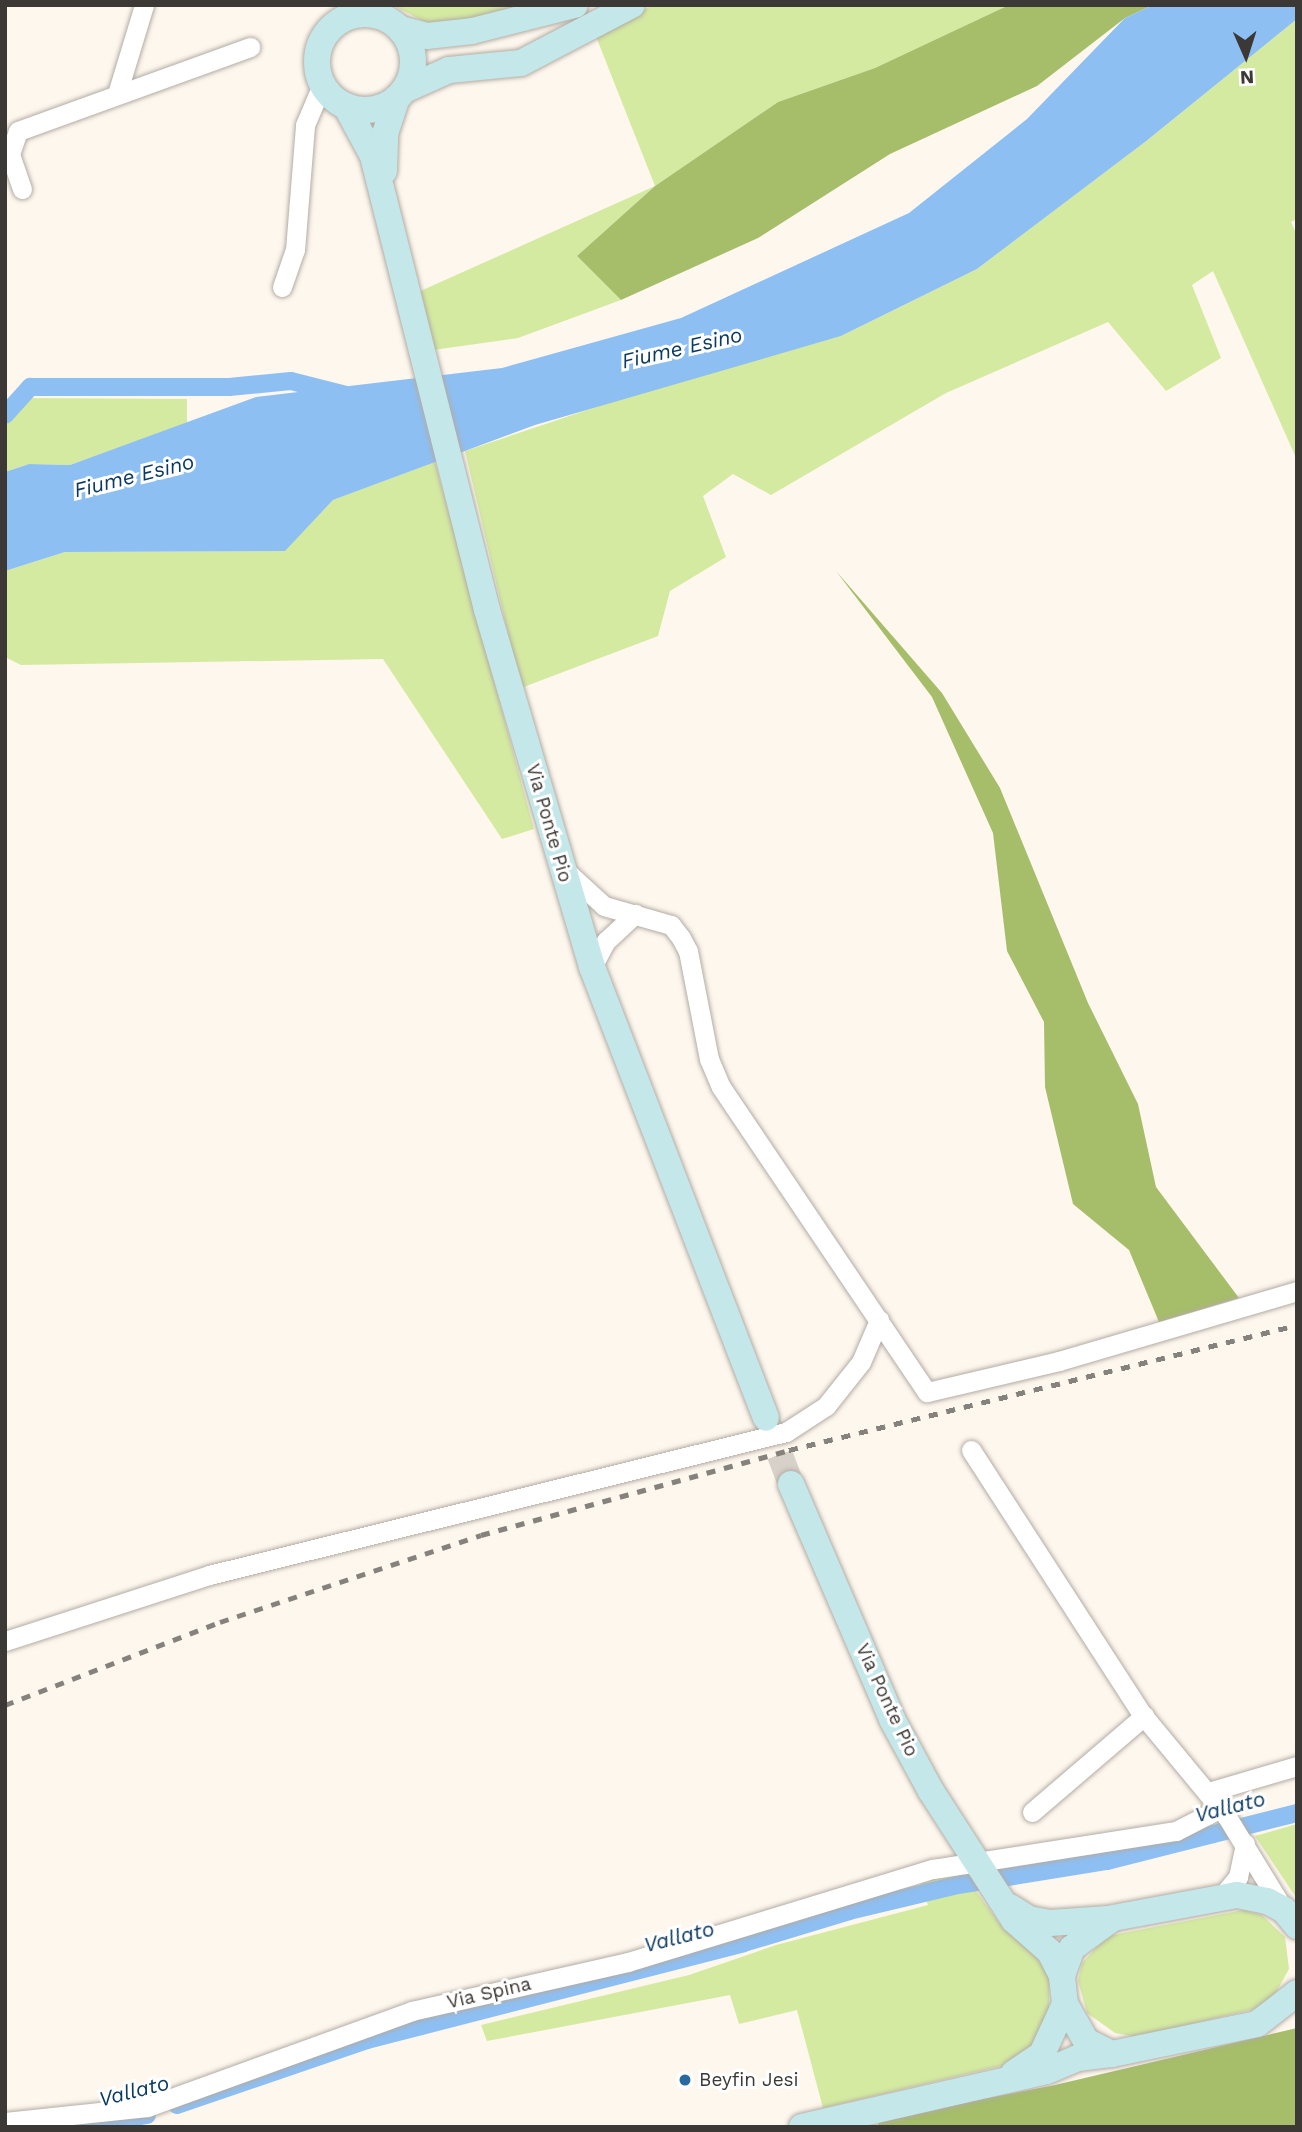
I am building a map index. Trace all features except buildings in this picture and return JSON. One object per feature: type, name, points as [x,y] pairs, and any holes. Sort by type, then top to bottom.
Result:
[{"type":"main road","points":[[385,17],[427,36],[453,34],[575,5]]},
{"type":"main road","points":[[335,97],[367,110],[449,70],[522,63],[632,5]]},
{"type":"main road","name":"Via Ponte Pio","points":[[386,211],[385,134],[413,59],[385,17],[362,13],[335,15],[317,53],[335,97],[366,137],[487,610],[578,926],[766,1418]]},
{"type":"main road","name":"Via Ponte Pio","points":[[791,1484],[892,1719],[977,1866],[1028,1935],[1050,1952],[1062,1976]]},
{"type":"main road","points":[[1001,1899],[1029,1919],[1050,1923],[1113,1918],[1222,1896],[1248,1896],[1290,1918]]},
{"type":"main road","points":[[1112,2054],[1086,2041],[1065,2004],[1062,1976],[1072,1948],[1113,1918]]},
{"type":"main road","points":[[1257,2024],[1297,1993]]},
{"type":"main road","points":[[999,2081],[1042,2054],[1065,2004]]},
{"type":"main road","points":[[802,2127],[1047,2071],[1079,2058],[1112,2054],[1257,2024],[1297,2021]]},
{"type":"street","points":[[117,94],[144,5]]},
{"type":"street","points":[[22,189],[10,154],[18,131],[250,47]]},
{"type":"street","points":[[282,287],[295,250],[305,125],[312,113],[335,97]]},
{"type":"street","points":[[561,862],[584,893],[604,906],[671,925],[681,937],[688,951],[705,1045],[721,1087],[928,1392],[1059,1362],[1297,1291]]},
{"type":"street","points":[[578,926],[590,911],[604,906]]},
{"type":"street","points":[[578,926],[610,929],[637,914]]},
{"type":"street","points":[[592,967],[606,941],[637,914]]},
{"type":"street","points":[[5,1641],[209,1575],[776,1436],[826,1406],[861,1362],[879,1320]]},
{"type":"street","points":[[971,1450],[1144,1716],[1224,1813],[1290,1918]]},
{"type":"street","points":[[1032,1812],[1144,1716]]},
{"type":"street","points":[[1208,1793],[1297,1766]]},
{"type":"street","name":"Via Spina","points":[[5,2122],[148,2107],[412,2011],[628,1962],[933,1869],[977,1866],[1176,1831],[1224,1813]]},
{"type":"street","points":[[1222,1896],[1238,1877],[1243,1842]]},
{"type":"green space","points":[[392,5],[517,5],[507,12],[431,25]]},
{"type":"green space","points":[[653,5],[1009,5],[875,68],[778,102],[655,186],[595,34]]},
{"type":"green space","points":[[1009,5],[1153,5],[1125,18],[1037,86],[890,154],[758,238],[621,300],[577,256],[655,186],[778,102],[875,68]]},
{"type":"green space","points":[[1297,19],[1297,219],[1291,222],[1297,235],[1297,460],[1213,271],[1192,285],[1221,358],[1166,391],[1108,322],[946,393],[771,495],[733,474],[703,496],[726,557],[670,591],[658,636],[521,688],[465,451],[641,392],[841,336],[977,269],[1145,142]]},
{"type":"green space","points":[[655,186],[577,256],[621,300],[518,338],[433,350],[416,293]]},
{"type":"green space","points":[[25,398],[187,399],[187,423],[70,465],[29,464],[5,472],[5,427]]},
{"type":"green space","points":[[435,462],[534,829],[502,839],[383,659],[21,665],[5,657],[5,571],[65,552],[284,551],[333,500]]},
{"type":"green space","points":[[836,571],[942,693],[1000,788],[1088,1003],[1138,1104],[1156,1187],[1239,1298],[1159,1322],[1129,1250],[1073,1204],[1045,1087],[1044,1022],[1007,951],[993,833],[932,697]]},
{"type":"green space","points":[[1297,1824],[1297,1899],[1255,1836]]},
{"type":"green space","points":[[962,1872],[1003,1928],[1033,1952],[1049,1974],[1049,2012],[1040,2044],[1018,2062],[823,2108],[797,2010],[739,2024],[730,1995],[487,2041],[481,2025],[689,1975],[776,1945],[928,1905],[919,1879]]},
{"type":"green space","points":[[1244,1910],[1262,1915],[1285,1937],[1289,1969],[1273,1998],[1254,2009],[1137,2037],[1115,2033],[1087,2013],[1078,1981],[1082,1963],[1107,1936]]},
{"type":"green space","points":[[1297,2028],[1297,2127],[878,2127],[879,2119],[1055,2085]]},
{"type":"water","name":"Fiume Esino","points":[[1153,5],[1297,5],[1297,19],[1145,142],[977,269],[841,336],[535,425],[333,500],[285,551],[65,552],[5,571],[5,472],[29,464],[70,465],[256,397],[502,368],[681,318],[909,213],[1027,119],[1125,18]]},
{"type":"waterway","points":[[5,415],[30,387],[229,387],[291,381],[346,395]]},
{"type":"waterway","name":"Vallato","points":[[177,2105],[367,2040],[744,1943],[849,1911],[958,1885],[1107,1861],[1297,1813]]},
{"type":"waterway","name":"Vallato","points":[[78,2127],[147,2115]]},
{"type":"tunnel","points":[[766,1418],[791,1484]]},
{"type":"railway","points":[[5,1705],[220,1622],[481,1535],[789,1450],[1297,1325]]},
{"type":"place","name":"Beyfin Jesi","points":[[685,2080]]}]
